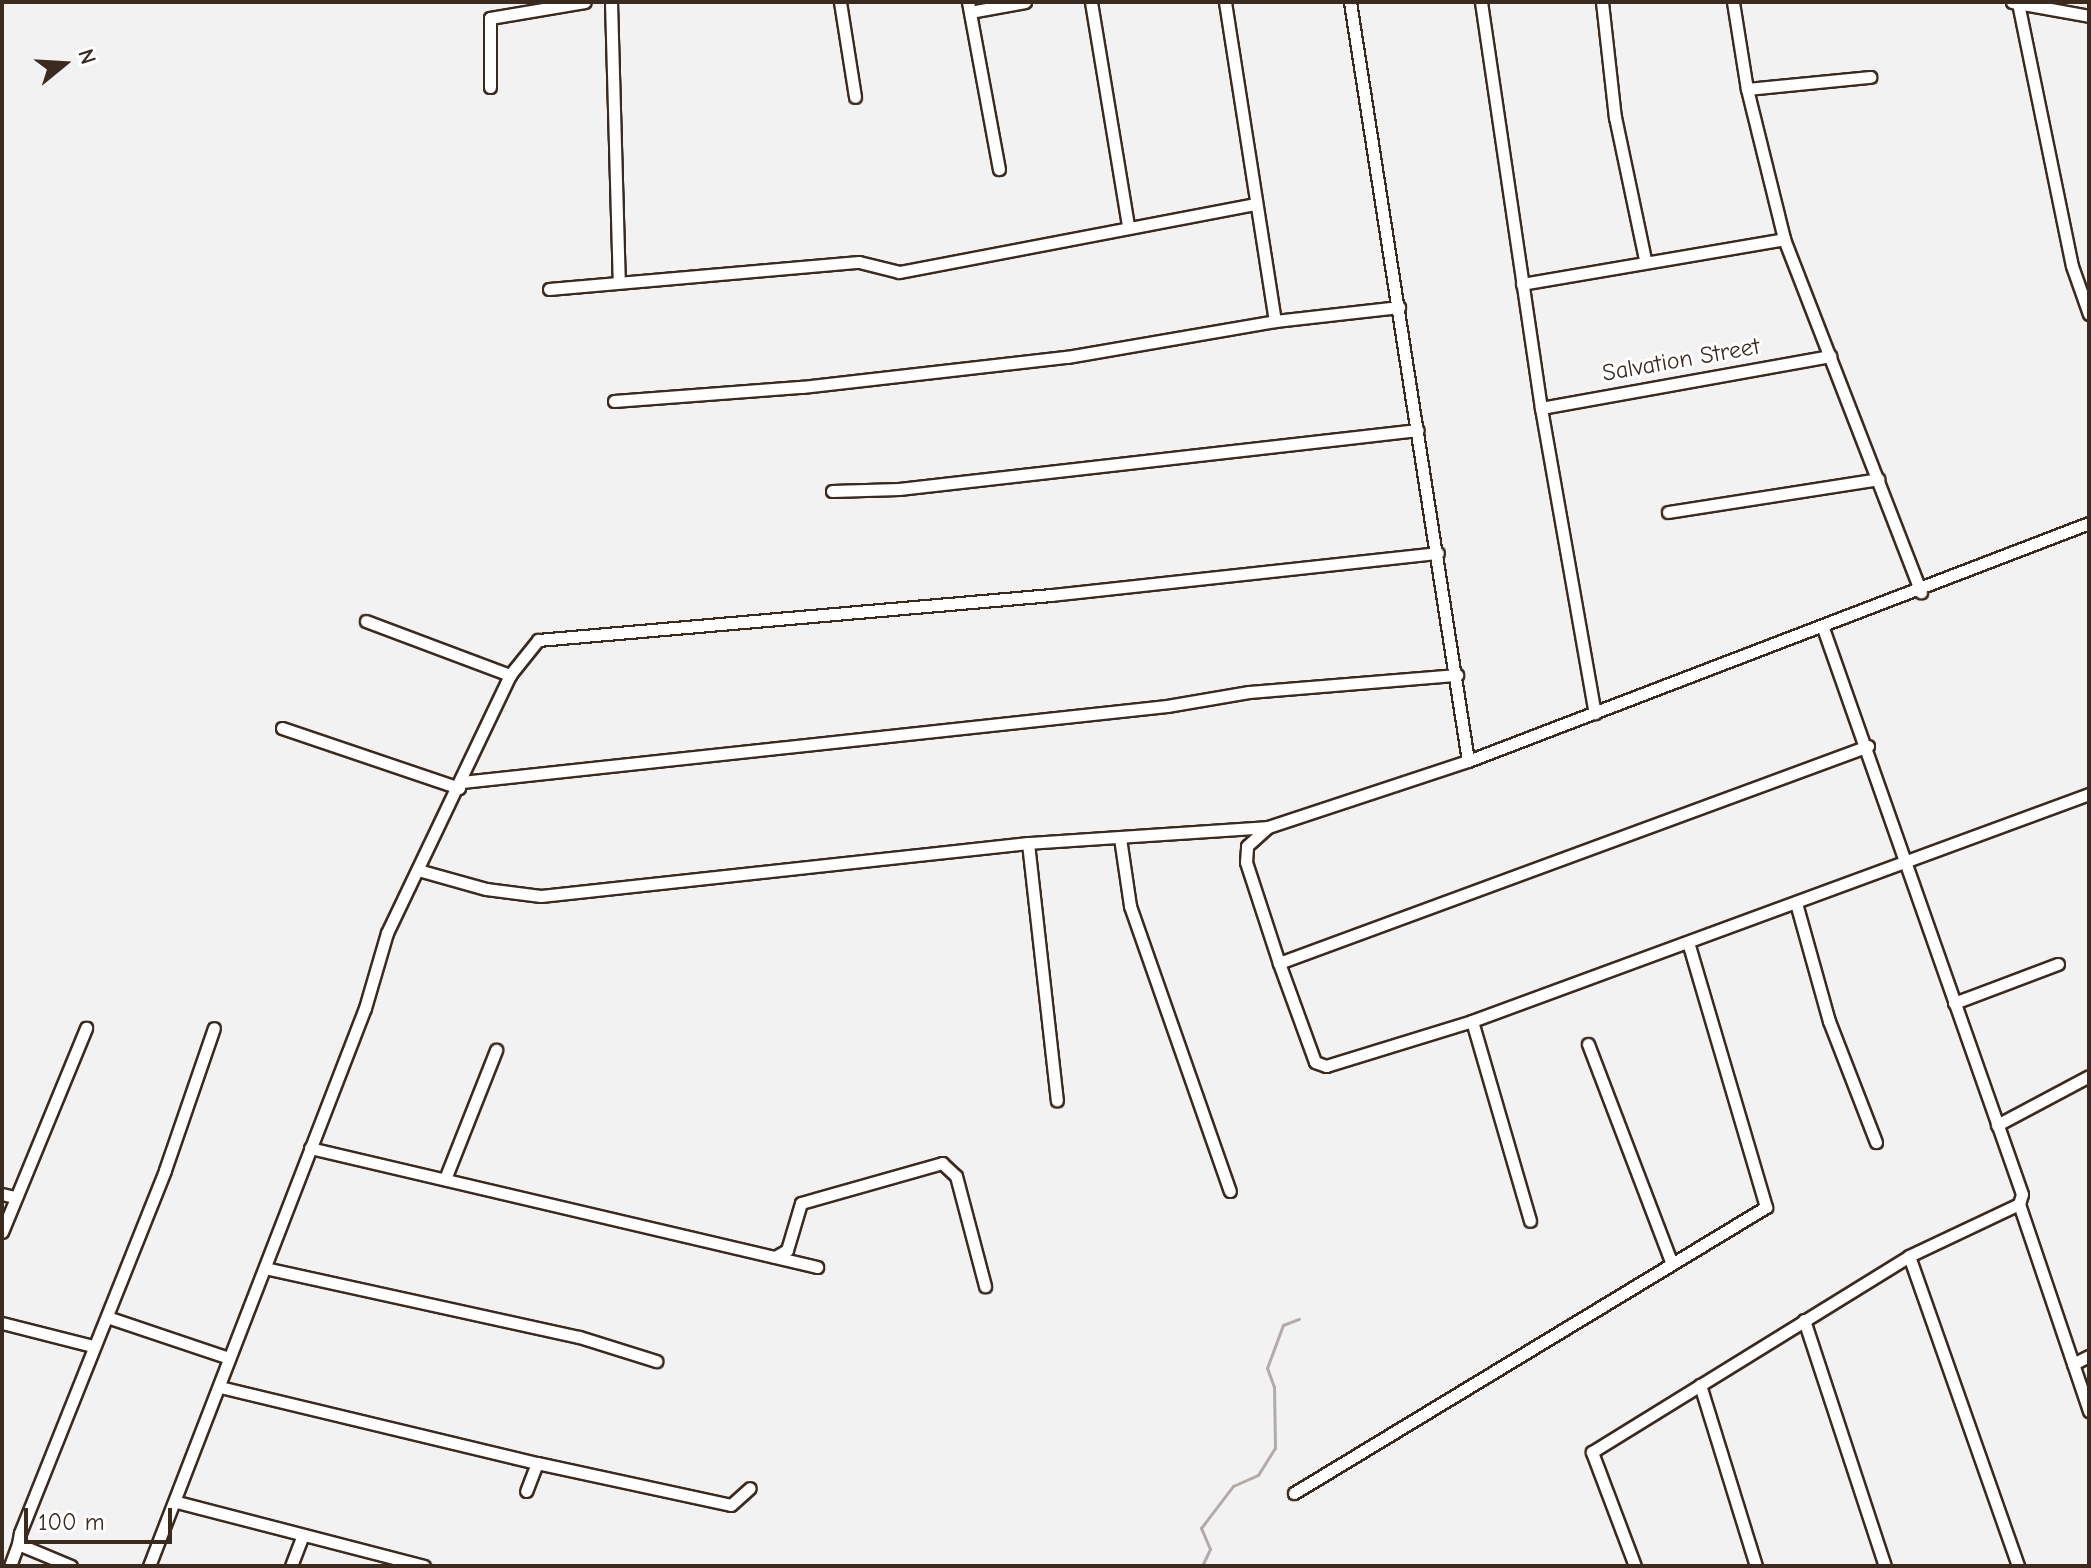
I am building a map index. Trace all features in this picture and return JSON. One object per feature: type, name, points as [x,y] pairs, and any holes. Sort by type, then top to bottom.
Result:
[{"type":"street","points":[[490,87],[490,18],[585,2]]},
{"type":"street","points":[[611,2],[619,281]]},
{"type":"street","points":[[840,2],[855,97]]},
{"type":"street","points":[[999,169],[969,7],[1025,2]]},
{"type":"street","points":[[1091,2],[1128,225]]},
{"type":"street","points":[[1225,2],[1275,321]]},
{"type":"street","points":[[1350,2],[1468,761]]},
{"type":"street","points":[[1481,2],[1541,408],[1595,713]]},
{"type":"street","points":[[1602,2],[1615,117],[1645,259]]},
{"type":"street","points":[[1733,2],[1747,89],[1784,239],[1921,592]]},
{"type":"street","points":[[2012,2],[2089,16]]},
{"type":"street","points":[[2018,3],[2072,266],[2089,314]]},
{"type":"street","points":[[1747,89],[1870,77]]},
{"type":"street","points":[[549,289],[859,262],[899,272],[1128,225],[1256,204]]},
{"type":"street","points":[[1522,284],[1645,259],[1784,239]]},
{"type":"street","points":[[614,401],[1067,357],[1275,321],[1399,307]]},
{"type":"street","name":"Salvation Street","points":[[1541,408],[1830,356]]},
{"type":"street","points":[[832,491],[899,489],[1418,430]]},
{"type":"street","points":[[1668,512],[1878,479]]},
{"type":"street","points":[[418,870],[486,889],[541,896],[1028,843],[1268,827],[1468,761],[1921,592],[2089,523]]},
{"type":"street","points":[[149,1566],[177,1502],[265,1268],[387,933],[461,785],[510,675],[538,640],[1051,595],[1438,553]]},
{"type":"street","points":[[366,621],[510,675]]},
{"type":"street","points":[[1823,628],[1868,746],[2022,1194],[2019,1204],[2089,1411]]},
{"type":"street","points":[[282,728],[461,785],[1293,688],[1457,675]]},
{"type":"street","points":[[1279,963],[1868,746]]},
{"type":"street","points":[[1268,827],[1247,846],[1246,862],[1315,1062],[1326,1066],[1472,1021],[2089,794]]},
{"type":"street","points":[[1120,838],[1130,906],[1230,1191]]},
{"type":"street","points":[[1028,843],[1057,1100]]},
{"type":"street","points":[[1796,903],[1829,1021],[1876,1142]]},
{"type":"street","points":[[1294,1493],[1766,1207],[1767,1200],[1688,942]]},
{"type":"street","points":[[1954,1003],[2058,964]]},
{"type":"street","points":[[1472,1021],[1530,1221]]},
{"type":"street","points":[[2,1232],[8,1195],[86,1028]]},
{"type":"street","points":[[10,1566],[93,1346],[107,1317],[214,1028]]},
{"type":"street","points":[[1588,1044],[1672,1264]]},
{"type":"street","points":[[445,1179],[496,1050]]},
{"type":"street","points":[[1997,1125],[2089,1076]]},
{"type":"street","points":[[310,1148],[817,1267]]},
{"type":"street","points":[[775,1257],[787,1250],[801,1203],[942,1163],[956,1176],[985,1286]]},
{"type":"street","points":[[1635,1566],[1592,1452],[1909,1256],[2019,1204]]},
{"type":"street","points":[[1909,1256],[2018,1566]]},
{"type":"street","points":[[265,1268],[579,1337],[656,1361]]},
{"type":"street","points":[[107,1317],[229,1358]]},
{"type":"street","points":[[1804,1320],[1885,1566]]},
{"type":"street","points":[[2,1323],[93,1346]]},
{"type":"street","points":[[2073,1364],[2089,1356]]},
{"type":"street","points":[[1700,1385],[1756,1566]]},
{"type":"street","points":[[220,1387],[537,1463],[731,1505],[750,1488]]},
{"type":"street","points":[[526,1491],[537,1463]]},
{"type":"street","points":[[177,1502],[302,1537],[426,1566]]},
{"type":"street","points":[[291,1566],[302,1537]]},
{"type":"street","points":[[18,1544],[71,1566]]},
{"type":"waterway","points":[[1202,1566],[1210,1549],[1201,1528],[1233,1486],[1258,1475],[1275,1448],[1274,1387],[1267,1368],[1283,1325],[1299,1319]]}]
